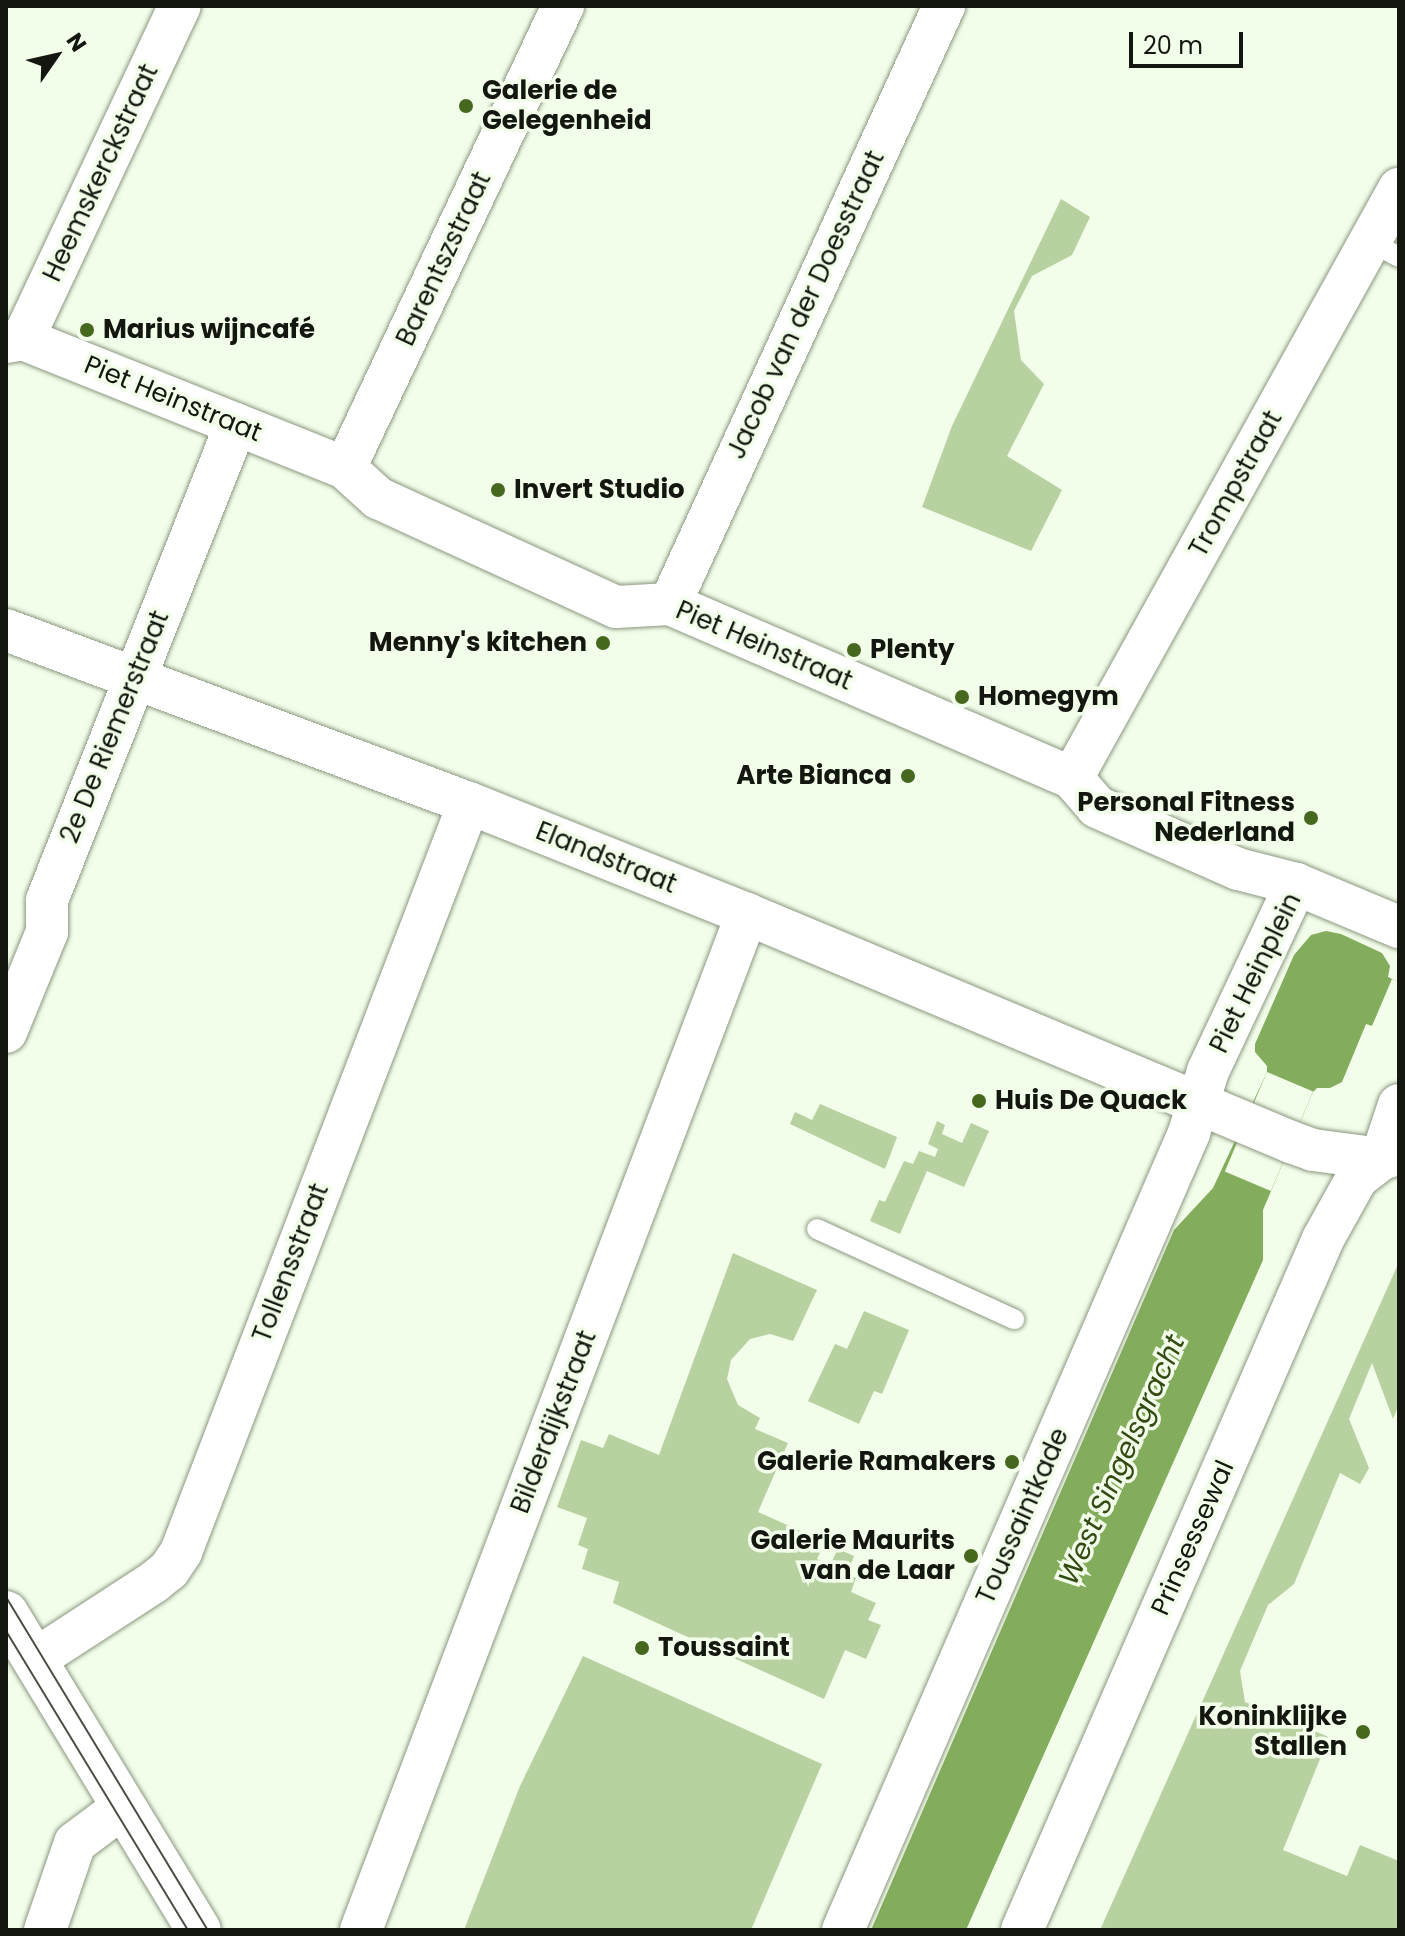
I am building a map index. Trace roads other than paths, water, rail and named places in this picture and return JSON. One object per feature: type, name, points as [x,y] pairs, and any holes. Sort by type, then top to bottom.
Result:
[{"type":"street","name":"Heemskerckstraat","points":[[14,341],[180,6]]},
{"type":"street","name":"Barentszstraat","points":[[345,468],[563,6]]},
{"type":"street","name":"Jacob van der Doesstraat","points":[[670,604],[944,6]]},
{"type":"street","name":"Trompstraat","points":[[1072,778],[1384,249],[1399,189]]},
{"type":"street","name":"Piet Heinstraat","points":[[14,341],[345,468],[378,498],[616,607],[670,604],[1072,778],[1097,807],[1238,869],[1296,884]]},
{"type":"street","name":"2e De Riemerstraat","points":[[6,1032],[47,932],[47,900],[236,424]]},
{"type":"street","name":"Elandstraat","points":[[6,630],[135,675],[747,914],[1204,1086]]},
{"type":"street","name":"Tollensstraat","points":[[34,1660],[154,1582],[169,1570],[181,1552],[469,803]]},
{"type":"street","name":"Piet Heinplein","points":[[1204,1086],[1296,884],[1399,927]]},
{"type":"street","name":"Bilderdijkstraat","points":[[361,1930],[747,914]]},
{"type":"street","points":[[1204,1086],[1244,1122],[1313,1150],[1390,1156],[1399,1105]]},
{"type":"street","name":"Toussaintkade","points":[[843,1930],[1082,1350],[1189,1133],[1204,1086]]},
{"type":"street","name":"Prinsessewal","points":[[1022,1930],[1323,1239],[1357,1178],[1390,1156]]},
{"type":"street","points":[[6,1613],[199,1930]]},
{"type":"street","points":[[45,1930],[75,1843],[123,1807]]},
{"type":"lane","points":[[817,1229],[1014,1319]]},
{"type":"water","name":"West Singelsgracht","points":[[1326,931],[1341,934],[1382,953],[1390,966],[1388,977],[1399,982],[1372,1026],[1366,1024],[1342,1082],[1330,1088],[1317,1088],[1313,1092],[1263,1210],[1263,1260],[966,1930],[871,1930],[1174,1230],[1213,1188],[1267,1072],[1267,1066],[1255,1052],[1255,1044],[1294,955],[1311,935]]},
{"type":"tram line","points":[[6,1597],[208,1930]]},
{"type":"tram line","points":[[6,1631],[188,1930]]},
{"type":"place","name":"Galerie de Gelegenheid","points":[[466,106]]},
{"type":"place","name":"Marius wijncafé","points":[[87,330]]},
{"type":"place","name":"Invert Studio","points":[[498,490]]},
{"type":"place","name":"Menny's kitchen","points":[[603,643]]},
{"type":"place","name":"Plenty","points":[[854,650]]},
{"type":"place","name":"Homegym","points":[[962,697]]},
{"type":"place","name":"Arte Bianca","points":[[908,776]]},
{"type":"place","name":"Personal Fitness Nederland","points":[[1311,818]]},
{"type":"place","name":"Huis De Quack","points":[[979,1101]]},
{"type":"place","name":"Galerie Ramakers","points":[[1012,1462]]},
{"type":"place","name":"Galerie Maurits van de Laar","points":[[971,1556]]},
{"type":"place","name":"Toussaint","points":[[642,1648]]},
{"type":"place","name":"Koninklijke Stallen","points":[[1363,1732]]}]
